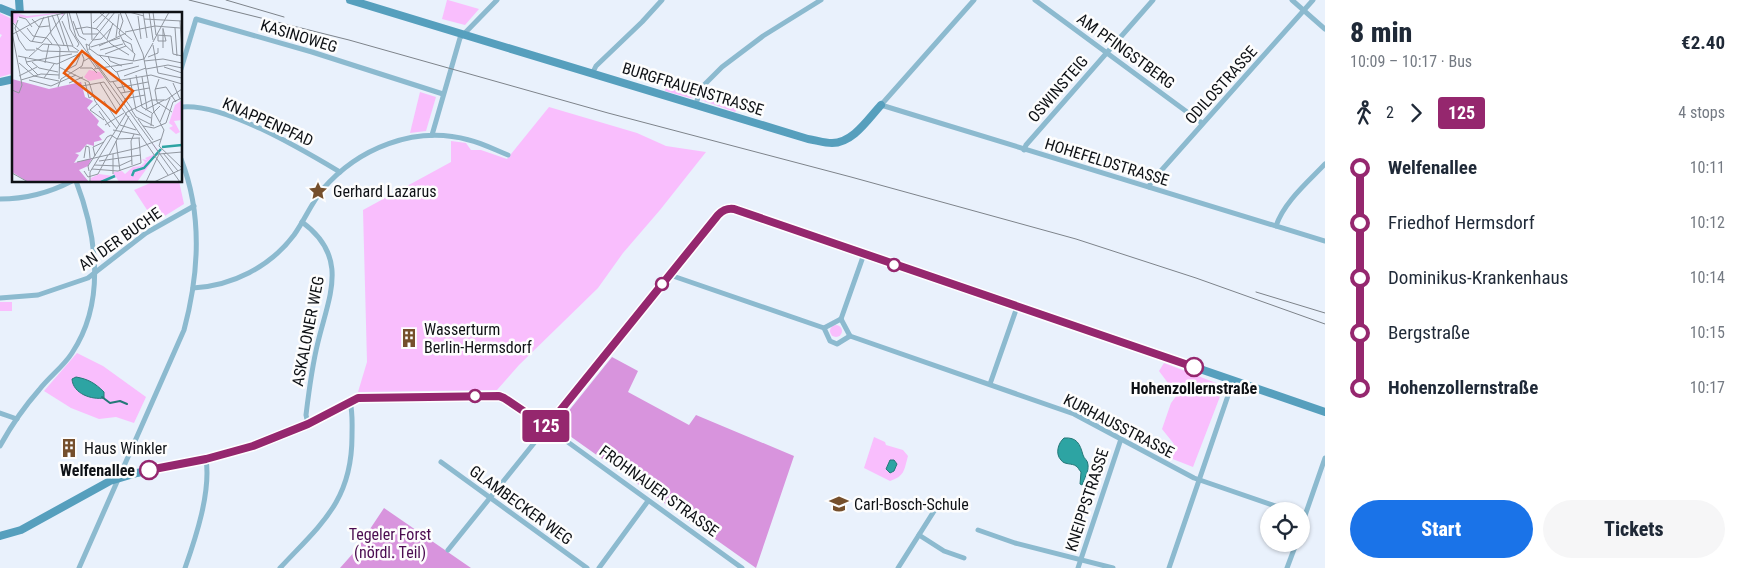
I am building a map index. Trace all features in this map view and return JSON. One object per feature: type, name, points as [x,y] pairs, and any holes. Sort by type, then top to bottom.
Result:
[{"type":"street","name":"BURGFRAUENSTRASSE","points":[[350,0],[593,72],[808,139],[833,143],[846,140],[855,134],[974,0]]},
{"type":"street","points":[[432,135],[460,38],[497,0]]},
{"type":"street","points":[[593,72],[596,66],[662,0]]},
{"type":"street","points":[[696,104],[701,88],[722,67],[763,36],[821,0]]},
{"type":"street","name":"AM PFINGSTBERG","points":[[1035,0],[1202,123]]},
{"type":"street","name":"OSWINSTEIG","points":[[1024,150],[1026,145],[1153,0]]},
{"type":"street","points":[[1292,0],[1325,29]]},
{"type":"street","name":"ODILOSTRASSE","points":[[1149,187],[1150,182],[1313,0]]},
{"type":"street","points":[[0,8],[12,13]]},
{"type":"street","name":"KASINOWEG","points":[[182,65],[196,19],[293,46],[443,94]]},
{"type":"street","name":"HOHEFELDSTRASSE","points":[[881,105],[1325,241]]},
{"type":"street","name":"KNAPPENPFAD","points":[[182,107],[207,109],[264,130],[340,172]]},
{"type":"street","points":[[193,288],[218,285],[249,273],[282,249],[321,192],[340,172],[367,153],[387,144],[404,138],[432,135],[468,139],[508,155]]},
{"type":"street","points":[[79,568],[184,330],[193,288],[196,240],[194,206],[187,173],[182,161]]},
{"type":"street","points":[[1276,226],[1279,218],[1291,202],[1325,164]]},
{"type":"street","points":[[0,199],[24,198],[55,189],[70,182]]},
{"type":"street","points":[[0,446],[39,389],[72,354],[90,312],[95,274],[94,250],[89,224],[76,182]]},
{"type":"street","name":"AN DER BUCHE","points":[[0,298],[38,295],[77,283],[95,274],[146,233],[194,206]]},
{"type":"street","points":[[448,550],[718,215],[729,208],[1325,412]]},
{"type":"street","name":"ASKALONER WEG","points":[[302,222],[314,232],[326,249],[332,266],[333,282],[330,301],[314,360],[306,415],[308,424]]},
{"type":"street","points":[[824,328],[841,319],[864,254]]},
{"type":"street","name":"KURHAUSSTRASSE","points":[[670,275],[824,328],[830,341],[837,344],[850,336],[1074,414],[1199,480],[1264,502]]},
{"type":"street","points":[[990,384],[1017,306]]},
{"type":"street","points":[[841,319],[850,336]]},
{"type":"street","points":[[1169,568],[1233,380]]},
{"type":"street","name":"FROHNAUER STRASSE","points":[[0,536],[21,530],[90,490],[119,478],[206,459],[253,446],[308,424],[358,398],[499,396],[547,427],[742,568]]},
{"type":"street","points":[[280,568],[328,514],[340,496],[350,467],[352,450],[350,402]]},
{"type":"street","points":[[0,413],[17,419]]},
{"type":"street","name":"KNEIPPSTRASSE","points":[[1078,568],[1121,439]]},
{"type":"street","points":[[1308,502],[1325,458]]},
{"type":"street","points":[[185,568],[202,510],[207,476],[206,459]]},
{"type":"street","name":"GLAMBECKER WEG","points":[[441,462],[587,568]]},
{"type":"street","points":[[599,568],[648,501]]},
{"type":"street","points":[[898,568],[936,508]]},
{"type":"street","points":[[978,530],[1015,543],[1113,568]]},
{"type":"street","points":[[919,535],[944,552],[964,558]]},
{"type":"street","points":[[1287,568],[1293,552]]},
{"type":"shaded area","points":[[447,0],[479,9],[465,25],[442,19]]},
{"type":"shaded area","points":[[0,13],[12,19],[12,74],[0,77],[0,38],[2,35],[0,34]]},
{"type":"shaded area","points":[[666,85],[697,90],[694,97],[690,98],[665,91]]},
{"type":"shaded area","points":[[702,91],[737,110],[735,112],[701,100]]},
{"type":"shaded area","points":[[420,92],[436,97],[426,131],[410,133]]},
{"type":"shaded area","points":[[549,107],[637,133],[666,146],[706,152],[623,253],[598,288],[519,365],[497,390],[358,392],[367,362],[363,210],[451,162],[451,141],[466,143],[471,150],[481,150],[507,159]]},
{"type":"shaded area","points":[[153,182],[179,182],[184,204],[155,222],[134,190]]},
{"type":"shaded area","points":[[0,302],[12,302],[12,311],[0,311]]},
{"type":"shaded area","points":[[834,325],[838,325],[842,331],[838,337],[834,337],[830,333],[830,329]]},
{"type":"shaded area","points":[[77,353],[103,366],[146,397],[134,423],[116,417],[99,419],[71,408],[44,391]]},
{"type":"shaded area","points":[[1164,363],[1224,386],[1193,467],[1165,456],[1166,450],[1174,444],[1162,429],[1171,403],[1177,395],[1159,371]]},
{"type":"shaded area","points":[[76,377],[88,380],[98,386],[104,392],[104,398],[89,397],[79,392],[72,379]]},
{"type":"shaded area","points":[[874,437],[885,442],[886,445],[903,450],[908,456],[905,469],[899,477],[890,481],[864,468]]},
{"type":"shaded area","points":[[1064,438],[1077,442],[1087,462],[1088,470],[1082,485],[1080,484],[1081,472],[1077,467],[1062,462],[1059,458],[1058,449]]},
{"type":"shaded area","points":[[890,460],[894,460],[897,464],[894,471],[890,473],[886,469]]},
{"type":"green space","points":[[612,357],[638,371],[628,392],[689,425],[696,415],[794,456],[756,568],[560,429],[559,423]]},
{"type":"green space","name":"Tegeler Forst (nördl. Teil)","points":[[384,508],[471,568],[340,568],[356,550]]},
{"type":"waterway","points":[[102,397],[110,403],[120,401],[127,404]]},
{"type":"tram line","points":[[189,0],[349,40],[608,113],[1076,239],[1196,278],[1325,324]]},
{"type":"tram line","points":[[226,0],[284,17]]},
{"type":"tram line","points":[[1256,292],[1325,313]]},
{"type":"bus line","name":"125","points":[[149,470],[206,459],[253,446],[308,424],[358,398],[499,396],[547,427],[718,215],[729,208],[1194,367]]},
{"type":"place","name":"Gerhard Lazarus","points":[[318,191]]},
{"type":"place","name":"Wasserturm Berlin-Hermsdorf","points":[[409,338]]},
{"type":"place","name":"Hohenzollernstraße","points":[[1194,367]]},
{"type":"place","name":"Haus Winkler","points":[[69,448]]},
{"type":"place","name":"Welfenallee","points":[[149,470]]},
{"type":"place","name":"Carl-Bosch-Schule","points":[[839,504]]}]
